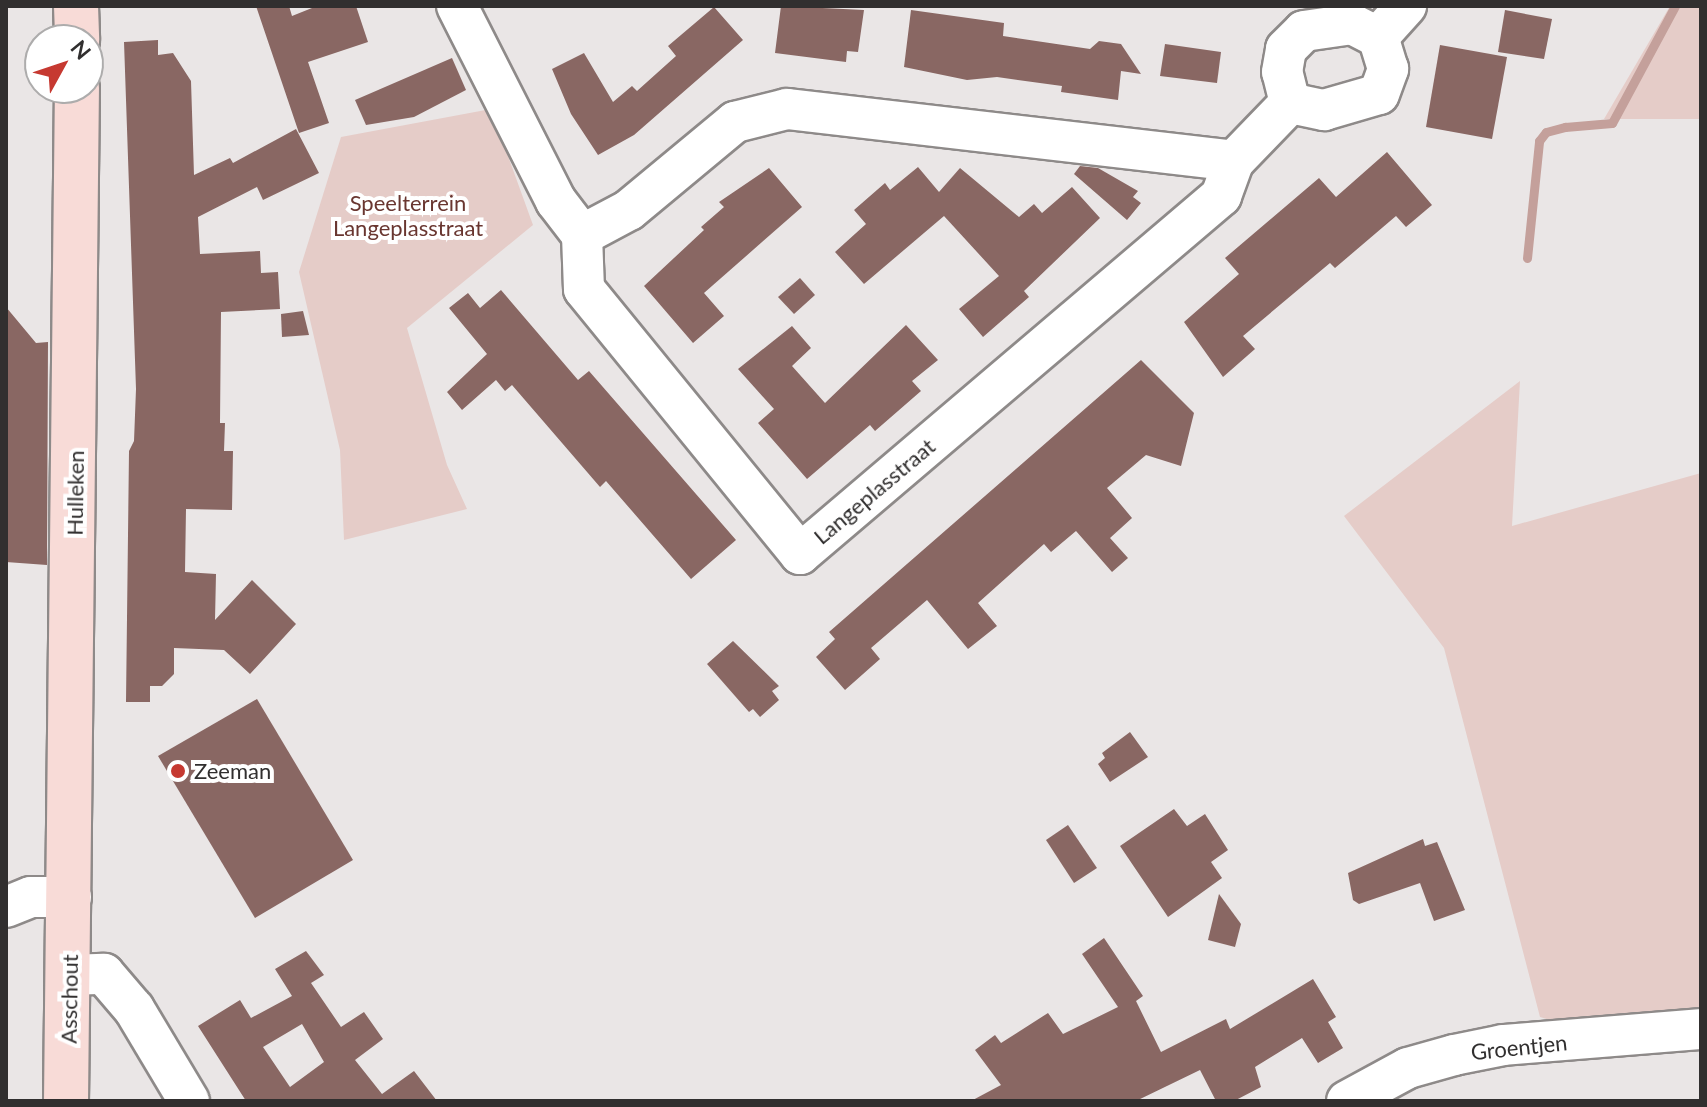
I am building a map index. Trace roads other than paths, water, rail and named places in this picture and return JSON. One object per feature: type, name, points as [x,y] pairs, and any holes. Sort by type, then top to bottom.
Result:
[{"type":"main road","name":"Hulleken","points":[[71,897],[77,104]]},
{"type":"main road","name":"Asschout","points":[[66,1101],[71,897]]},
{"type":"street","points":[[457,6],[556,201],[582,235],[629,210],[735,122],[787,109],[1234,161]]},
{"type":"street","points":[[1378,37],[1406,6]]},
{"type":"street","points":[[1352,24],[1378,37],[1388,69],[1379,94],[1324,110],[1290,103],[1284,61],[1286,49],[1304,31],[1352,24]]},
{"type":"street","name":"Langeplasstraat","points":[[582,235],[584,289],[800,554],[1221,196],[1234,161],[1290,103]]},
{"type":"street","points":[[6,907],[31,897],[71,897]]},
{"type":"street","points":[[69,975],[104,974],[134,1009],[189,1101]]},
{"type":"street","name":"Groentjen","points":[[1347,1101],[1408,1068],[1503,1045],[1701,1029]]},
{"type":"waterway","points":[[1527,258],[1539,141],[1546,132],[1565,127],[1612,123],[1675,6]]},
{"type":"place","name":"Zeeman","points":[[178,771]]},
{"type":"park label","name":"Speelterrein Langeplasstraat","points":[[408,214]]}]
